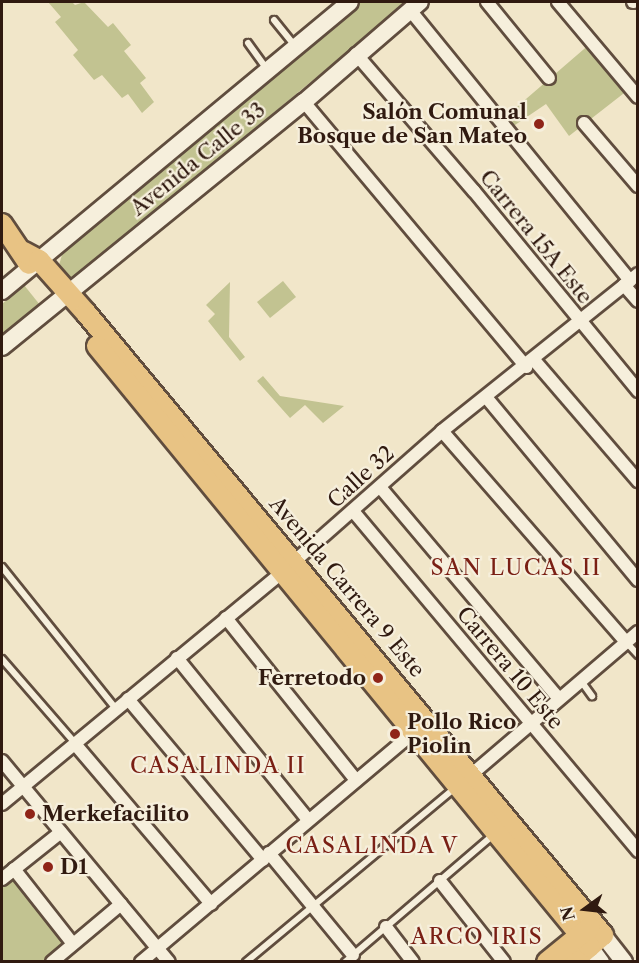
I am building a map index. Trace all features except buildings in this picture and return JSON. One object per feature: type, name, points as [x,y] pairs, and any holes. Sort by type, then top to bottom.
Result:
[{"type":"main road","name":"Avenida Carrera 9 Este","points":[[2,224],[288,566],[472,774],[593,941]]},
{"type":"main road","name":"Avenida Carrera 9 Este","points":[[288,566],[412,734],[495,833],[593,941]]},
{"type":"main road","points":[[548,962],[593,941]]},
{"type":"main road","points":[[572,962],[593,941]]},
{"type":"street","name":"Avenida Calle 33","points":[[2,291],[31,260],[350,2]]},
{"type":"street","points":[[487,2],[549,78]]},
{"type":"street","points":[[558,2],[638,98]]},
{"type":"street","name":"Avenida Calle 33","points":[[2,347],[304,102],[356,54],[415,6]]},
{"type":"street","points":[[415,6],[630,280],[638,301]]},
{"type":"street","name":"Carrera 15A Este","points":[[356,54],[638,391]]},
{"type":"street","points":[[304,102],[530,364],[638,481]]},
{"type":"street","points":[[584,123],[638,186]]},
{"type":"street","name":"Calle 32","points":[[2,804],[353,511],[442,431],[530,364],[630,280]]},
{"type":"street","points":[[486,397],[638,580]]},
{"type":"street","points":[[442,431],[626,642]]},
{"type":"street","points":[[380,487],[559,699]]},
{"type":"street","name":"Carrera 10 Este","points":[[353,511],[638,851]]},
{"type":"street","points":[[226,618],[356,780]]},
{"type":"street","points":[[456,787],[638,632]]},
{"type":"street","points":[[177,658],[308,820]]},
{"type":"street","points":[[128,699],[312,908],[349,958]]},
{"type":"street","points":[[141,962],[412,734]]},
{"type":"street","points":[[75,744],[211,904]]},
{"type":"street","points":[[2,761],[169,962]]},
{"type":"street","points":[[2,879],[61,832]]},
{"type":"street","points":[[14,869],[73,944]]},
{"type":"street","points":[[440,881],[504,962]]},
{"type":"street","points":[[52,962],[121,904]]},
{"type":"street","points":[[386,927],[413,962]]},
{"type":"street","name":"Avenida Carrera 9 Este","points":[[593,941],[624,962]]},
{"type":"lane","points":[[274,20],[295,46]]},
{"type":"lane","points":[[248,43],[268,69]]},
{"type":"lane","points":[[2,567],[116,709]]},
{"type":"lane","points":[[626,642],[638,655]]},
{"type":"lane","points":[[2,658],[75,744]]},
{"type":"lane","points":[[580,681],[592,696]]},
{"type":"lane","points":[[246,962],[456,787]]},
{"type":"lane","points":[[349,958],[495,833]]},
{"type":"green space","points":[[48,2],[72,2],[75,5],[84,2],[108,27],[113,23],[131,45],[124,51],[146,78],[140,83],[154,102],[142,113],[128,94],[122,98],[102,75],[94,80],[73,55],[78,50],[55,22],[61,17]]},
{"type":"green space","points":[[360,2],[407,2],[72,280],[59,265],[64,248]]},
{"type":"green space","points":[[591,43],[628,90],[569,136],[546,104],[512,127],[505,117]]},
{"type":"green space","points":[[283,281],[296,297],[270,318],[257,302]]},
{"type":"green space","points":[[230,282],[229,337],[245,357],[240,361],[208,321],[215,314],[206,305]]},
{"type":"green space","points":[[24,285],[40,305],[2,337],[2,304]]},
{"type":"green space","points":[[263,376],[280,396],[344,406],[323,423],[305,405],[290,418],[257,381]]},
{"type":"green space","points":[[13,876],[66,945],[46,961],[2,962],[2,885]]},
{"type":"place","name":"Salón Comunal Bosque de San Mateo","points":[[539,124]]},
{"type":"place","name":"Ferretodo","points":[[378,678]]},
{"type":"place","name":"Pollo Rico Piolin","points":[[395,734]]},
{"type":"place","name":"Merkefacilito","points":[[30,814]]},
{"type":"place","name":"D1","points":[[48,867]]},
{"type":"district","name":"SAN LUCAS II","points":[[516,568]]},
{"type":"district","name":"CASALINDA II","points":[[218,766]]},
{"type":"district","name":"CASALINDA V","points":[[372,846]]},
{"type":"district","name":"ARCO IRIS","points":[[477,937]]}]
